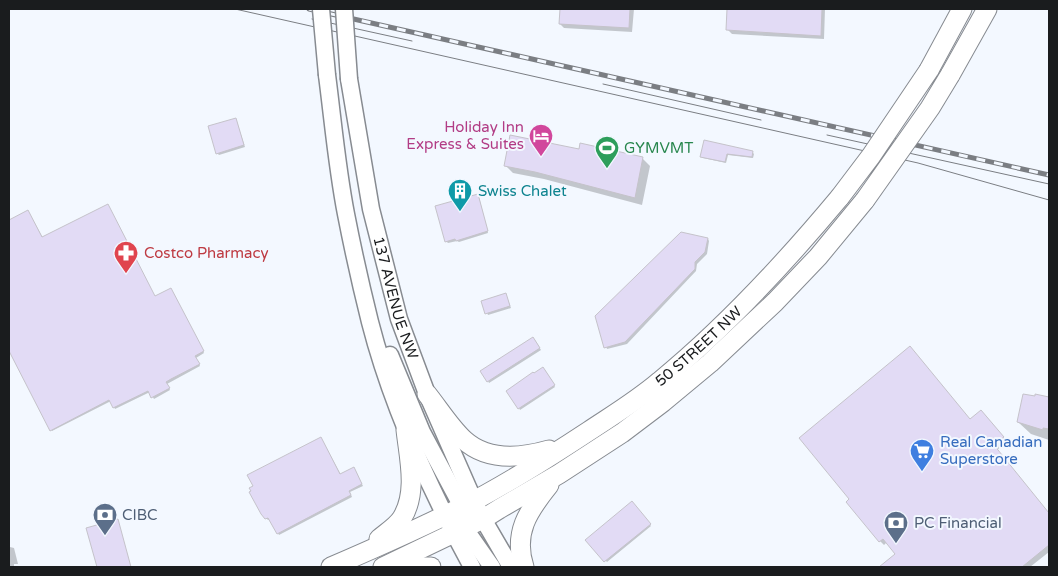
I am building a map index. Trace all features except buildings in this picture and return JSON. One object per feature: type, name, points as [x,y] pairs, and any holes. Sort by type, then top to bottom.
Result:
[{"type":"main road","name":"137 AVENUE NW","points":[[321,9],[327,75],[346,213],[370,323],[406,430],[445,516],[459,530],[472,567]]},
{"type":"main road","name":"137 AVENUE NW","points":[[344,9],[349,79],[371,208],[399,319],[468,504],[482,519],[511,567]]},
{"type":"main road","name":"50 STREET NW","points":[[331,567],[468,504],[570,444],[628,406],[660,382],[760,289],[840,197],[871,156],[929,70],[962,9]]},
{"type":"main road","name":"50 STREET NW","points":[[383,567],[482,519],[559,474],[622,433],[691,380],[724,351],[818,257],[865,200],[930,108],[987,9]]},
{"type":"main road","points":[[370,323],[390,354],[422,432],[468,504]]},
{"type":"main road","points":[[427,394],[464,440],[484,452],[515,457],[570,444]]},
{"type":"main road","points":[[365,552],[401,519],[407,507],[412,479],[406,430]]},
{"type":"main road","points":[[524,567],[520,554],[523,525],[533,505],[559,474]]},
{"type":"main road","points":[[459,530],[492,567]]},
{"type":"main road","points":[[416,567],[431,567]]},
{"type":"tram line","points":[[235,9],[918,163],[1049,200]]},
{"type":"tram line","points":[[312,19],[412,41]]},
{"type":"tram line","points":[[603,84],[761,120]]},
{"type":"tram line","points":[[827,135],[1049,184]]},
{"type":"railway","points":[[309,9],[1049,175]]},
{"type":"place","name":"Holiday Inn Express & Suites","points":[[541,157]]},
{"type":"place","name":"GYMVMT","points":[[607,169]]},
{"type":"place","name":"Swiss Chalet","points":[[460,212]]},
{"type":"place","name":"Costco Pharmacy","points":[[126,274]]},
{"type":"place","name":"Real Canadian Superstore","points":[[922,472]]},
{"type":"place","name":"CIBC","points":[[105,536]]},
{"type":"place","name":"PC Financial","points":[[896,544]]}]
